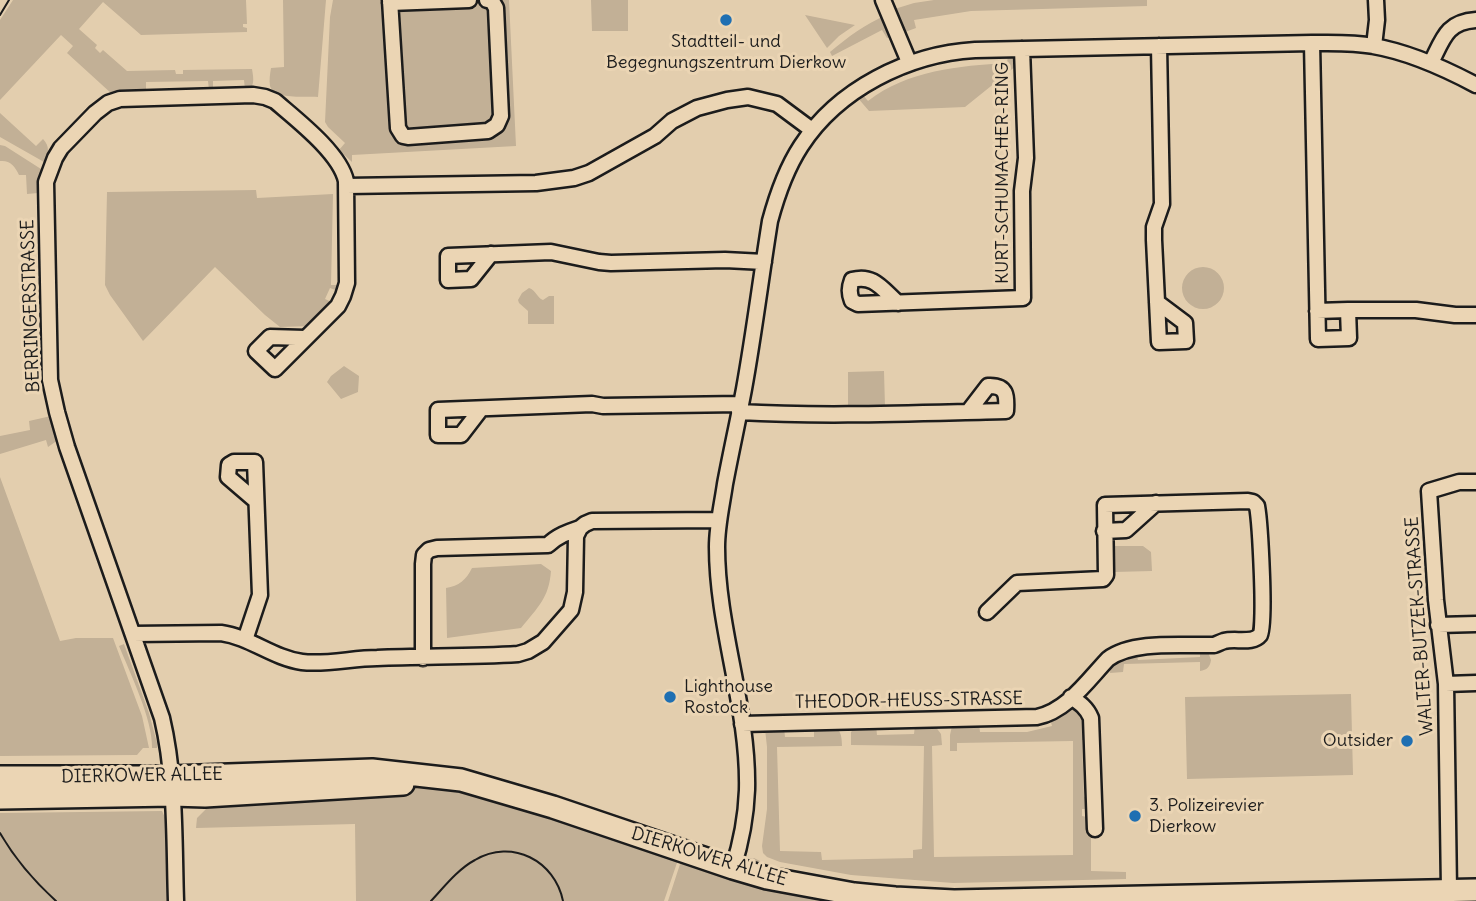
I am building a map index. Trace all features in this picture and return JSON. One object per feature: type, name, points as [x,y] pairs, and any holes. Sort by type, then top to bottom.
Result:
[{"type":"main road","name":"DIERKOWER ALLEE","points":[[0,799],[372,770],[461,780],[553,807],[733,869],[854,894],[924,900],[1476,890]]},
{"type":"main road","name":"DIERKOWER ALLEE","points":[[0,777],[172,786]]},
{"type":"street","points":[[469,0],[390,2],[398,128],[403,136],[488,131],[497,125],[500,116],[496,8],[492,1],[487,0]]},
{"type":"street","points":[[883,0],[909,62]]},
{"type":"street","points":[[1374,46],[1377,0]]},
{"type":"street","points":[[1431,63],[1448,30],[1476,20]]},
{"type":"street","points":[[1312,43],[1318,339],[1349,338],[1348,310]]},
{"type":"street","name":"KURT-SCHUMACHER-RING","points":[[733,869],[743,828],[747,769],[720,596],[719,520],[770,221],[777,195],[790,165],[812,131],[835,107],[873,80],[909,62],[963,50],[1354,44],[1374,46],[1431,63],[1476,85]]},
{"type":"street","points":[[1157,302],[1154,227],[1162,204],[1159,46]]},
{"type":"street","name":"KURT-SCHUMACHER-RING","points":[[898,303],[1023,299],[1022,191],[1027,158],[1022,49]]},
{"type":"street","name":"BERRINGERSTRASSE","points":[[172,786],[162,718],[67,447],[50,380],[46,182],[61,148],[95,113],[108,103],[120,99],[253,95],[275,101],[338,160],[347,186],[347,283],[338,306],[305,338]]},
{"type":"street","points":[[347,186],[536,183],[573,178],[589,173],[654,136],[671,121],[697,108],[748,97],[776,104],[812,131]]},
{"type":"street","points":[[491,254],[551,252],[611,263],[725,260],[764,262]]},
{"type":"street","points":[[1317,311],[1416,310],[1476,315]]},
{"type":"street","points":[[481,409],[592,404],[740,408],[788,415],[968,412]]},
{"type":"street","name":"WALTER-BUTZEK-STRASSE","points":[[1449,890],[1446,684],[1438,625],[1429,491],[1459,482],[1476,481]]},
{"type":"street","points":[[245,640],[261,595],[256,501]]},
{"type":"street","name":"THEODOR-HEUSS-STRASSE","points":[[742,724],[1037,717],[1055,711],[1108,659],[1124,650],[1139,647],[1214,645],[1226,640],[1259,637],[1262,631],[1262,598],[1257,506],[1248,501],[1105,505],[1106,576],[1103,579],[1017,583],[987,612]]},
{"type":"street","points":[[1104,531],[1126,530],[1156,503]]},
{"type":"street","points":[[423,658],[422,564],[424,555],[429,550],[548,545],[552,540],[592,521],[719,520]]},
{"type":"street","points":[[132,634],[221,633],[302,662],[518,654],[543,642],[568,615],[574,602],[575,544],[580,528]]},
{"type":"street","points":[[1438,625],[1476,624]]},
{"type":"street","points":[[1446,684],[1476,683]]},
{"type":"street","points":[[1071,697],[1083,705],[1091,718],[1095,829]]},
{"type":"street","name":"DIERKOWER ALLEE","points":[[172,786],[176,901]]},
{"type":"shaded area","points":[[13,0],[246,0],[247,24],[243,24],[243,27],[247,28],[247,32],[141,35],[103,2],[79,29],[97,45],[95,48],[100,53],[103,50],[127,71],[175,70],[176,74],[183,74],[183,70],[252,69],[253,84],[250,89],[245,90],[244,80],[213,81],[213,90],[209,90],[208,81],[146,82],[146,91],[112,94],[67,53],[73,46],[61,35],[0,100],[0,20]]},
{"type":"shaded area","points":[[283,0],[326,0],[318,97],[284,95],[270,86],[271,68],[284,67]]},
{"type":"shaded area","points":[[333,0],[509,0],[516,146],[352,155],[352,162],[339,150],[345,143],[325,122]]},
{"type":"shaded area","points":[[591,0],[628,0],[628,31],[592,31]]},
{"type":"shaded area","points":[[934,0],[1147,0],[1147,6],[971,11],[914,20],[916,28],[897,35],[888,11]]},
{"type":"shaded area","points":[[805,15],[855,25],[827,48]]},
{"type":"shaded area","points":[[887,15],[894,36],[887,38],[882,30],[832,56],[830,52],[850,36]]},
{"type":"shaded area","points":[[1016,54],[1016,66],[965,107],[869,111],[857,97],[863,95],[868,101],[900,82],[917,76],[952,68],[1007,63],[1008,55]]},
{"type":"shaded area","points":[[0,113],[36,146],[43,139],[48,150],[44,162],[0,137]]},
{"type":"shaded area","points":[[0,145],[41,169],[38,193],[27,194],[26,175],[19,175],[12,164],[0,161]]},
{"type":"shaded area","points":[[256,190],[257,198],[333,194],[331,285],[341,285],[338,291],[330,288],[325,299],[334,303],[312,326],[280,327],[215,267],[143,341],[105,285],[107,192]]},
{"type":"shaded area","points":[[1203,267],[1218,273],[1224,288],[1218,303],[1203,309],[1188,303],[1182,288],[1188,273]]},
{"type":"shaded area","points":[[529,288],[543,300],[554,296],[554,324],[528,324],[528,311],[518,300]]},
{"type":"shaded area","points":[[344,366],[359,376],[358,392],[341,399],[327,382]]},
{"type":"shaded area","points":[[884,371],[885,407],[848,407],[848,372]]},
{"type":"shaded area","points":[[51,416],[58,440],[48,447],[46,440],[0,454],[0,436],[30,430],[29,421]]},
{"type":"shaded area","points":[[0,477],[60,641],[113,638],[142,716],[149,748],[143,748],[137,755],[0,756]]},
{"type":"shaded area","points":[[1113,546],[1143,546],[1151,552],[1152,571],[1114,572]]},
{"type":"shaded area","points":[[541,564],[551,571],[548,588],[542,602],[521,628],[447,638],[446,588],[462,582],[472,568]]},
{"type":"shaded area","points":[[124,644],[149,713],[157,748],[152,748],[145,711],[119,646]]},
{"type":"shaded area","points":[[1200,650],[1208,652],[1211,660],[1208,668],[1202,671],[1200,662],[1124,664],[1123,672],[1110,673],[1111,665],[1118,659],[1136,652],[1138,660],[1200,657]]},
{"type":"shaded area","points":[[1351,694],[1353,775],[1187,779],[1185,697]]},
{"type":"shaded area","points":[[1076,707],[1083,710],[1090,739],[1082,740],[1084,797],[1091,796],[1091,809],[1082,809],[1082,816],[1087,817],[1087,829],[1091,829],[1091,871],[1126,872],[1126,879],[953,883],[851,875],[780,862],[763,853],[767,809],[765,729],[784,727],[785,737],[814,737],[814,727],[826,727],[838,730],[842,746],[777,747],[780,851],[821,852],[822,860],[913,858],[913,850],[922,849],[924,746],[851,745],[851,732],[855,728],[876,725],[877,735],[914,734],[915,725],[935,726],[941,734],[942,745],[932,746],[934,857],[1073,855],[1073,741],[957,743],[957,751],[950,751],[950,735],[952,726],[979,723],[980,732],[1027,732],[1052,726],[1050,719]]},
{"type":"shaded area","points":[[455,784],[681,851],[664,901],[356,901],[355,824],[196,828],[197,818],[209,806],[387,785]]},
{"type":"shaded area","points":[[162,811],[167,822],[169,901],[0,901],[0,813]]},
{"type":"shaded area","points":[[682,858],[861,901],[668,901]]},
{"type":"shaded area","points":[[750,858],[822,877],[952,890],[1132,886],[1127,890],[951,894],[878,890],[762,869]]},
{"type":"tram line","points":[[0,15],[9,0]]},
{"type":"tram line","points":[[0,833],[25,869],[56,901]]},
{"type":"tram line","points":[[431,901],[469,864],[489,854],[503,852],[530,857],[541,865],[551,875],[563,901]]},
{"type":"place","name":"Stadtteil- und Begegnungszentrum Dierkow","points":[[726,20]]},
{"type":"place","name":"Lighthouse Rostock","points":[[670,697]]},
{"type":"place","name":"Outsider","points":[[1407,741]]},
{"type":"place","name":"3. Polizeirevier Dierkow","points":[[1135,816]]}]
